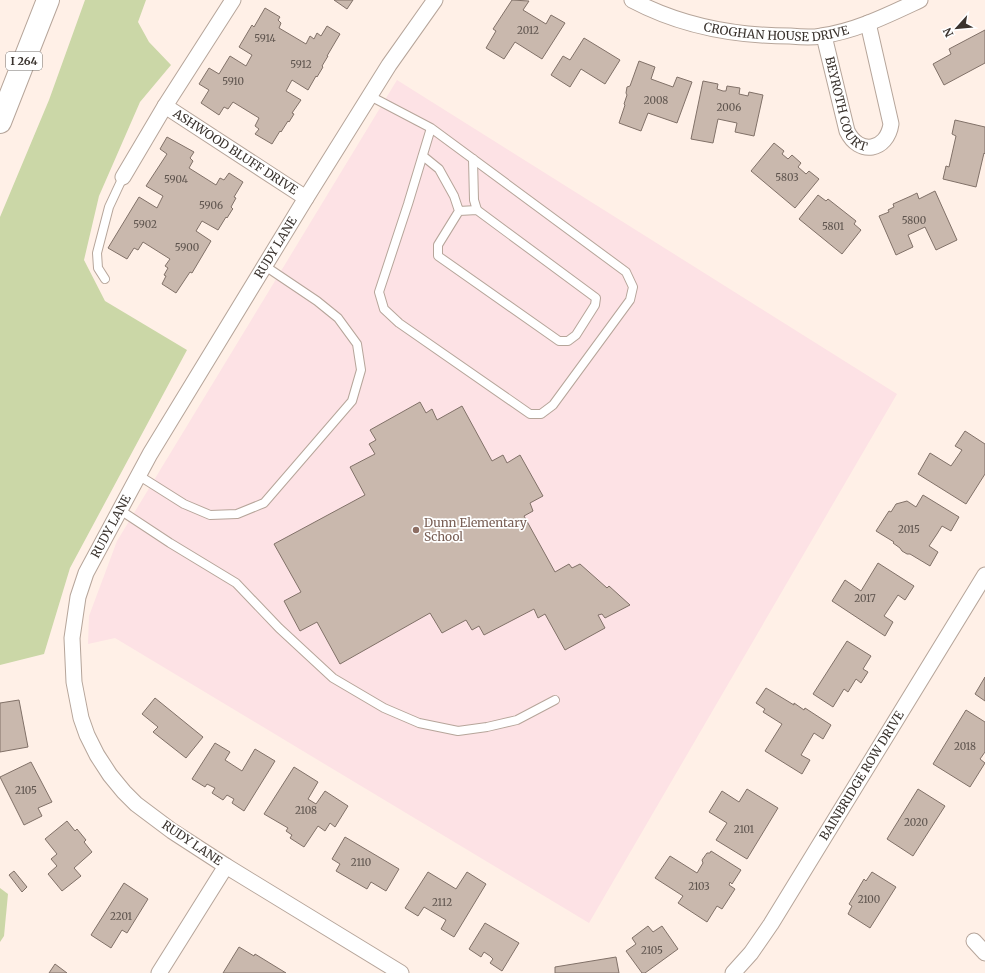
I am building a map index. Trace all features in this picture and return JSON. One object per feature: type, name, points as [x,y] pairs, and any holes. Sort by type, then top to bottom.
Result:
[{"type":"highway","name":"I 264","points":[[0,122],[48,0]]},
{"type":"street","name":"ASHWOOD BLUFF DRIVE","points":[[123,177],[165,106],[233,0]]},
{"type":"street","name":"RUDY LANE","points":[[401,973],[226,866],[172,831],[136,804],[124,792],[110,775],[97,755],[87,735],[81,718],[74,682],[72,638],[78,597],[86,573],[138,475],[389,64],[435,0]]},
{"type":"street","name":"CROGHAN HOUSE DRIVE","points":[[632,0],[688,23],[713,29],[766,36],[819,37],[846,31],[882,18],[920,0]]},
{"type":"street","name":"BEYROTH COURT","points":[[824,36],[847,131],[854,142],[865,147],[873,147],[880,144],[886,138],[890,132],[890,124],[868,23]]},
{"type":"street","name":"ASHWOOD BLUFF DRIVE","points":[[165,106],[306,198]]},
{"type":"street","name":"BAINBRIDGE ROW DRIVE","points":[[733,973],[751,953],[771,924],[985,575]]},
{"type":"street","points":[[160,973],[226,866]]},
{"type":"street","points":[[974,941],[985,953]]},
{"type":"lane","points":[[370,96],[431,128],[626,272],[633,287],[630,300],[553,405],[541,414],[530,414],[399,323],[384,309],[379,292],[431,128]]},
{"type":"lane","points":[[422,156],[439,169],[454,196],[459,211]]},
{"type":"lane","points":[[459,211],[438,245],[438,256],[559,341],[568,341],[576,335],[595,305],[596,298],[478,210],[474,200],[473,159]]},
{"type":"lane","points":[[105,279],[98,268],[97,253],[109,207],[123,177]]},
{"type":"lane","points":[[459,211],[478,210]]},
{"type":"lane","points":[[138,475],[184,504],[210,515],[237,514],[264,503],[352,402],[361,370],[357,344],[338,318],[317,301],[265,266]]},
{"type":"lane","points":[[120,510],[170,543],[236,583],[279,628],[333,678],[384,708],[419,723],[458,730],[487,727],[517,720],[555,700]]},
{"type":"shaded area","points":[[397,80],[897,394],[589,923],[115,638],[88,644],[89,616],[117,541]]},
{"type":"green space","points":[[85,0],[146,0],[138,22],[149,42],[171,65],[140,102],[99,196],[84,260],[105,301],[187,350],[70,568],[44,654],[0,665],[0,217],[49,100]]},
{"type":"green space","points":[[0,888],[8,894],[4,936],[0,942]]},
{"type":"building","points":[[334,0],[353,0],[347,9]]},
{"type":"building","points":[[512,0],[529,1],[523,10],[546,24],[551,15],[565,23],[542,59],[515,42],[504,59],[486,48],[496,31],[493,29]]},
{"type":"building","points":[[265,8],[280,17],[278,20],[281,23],[279,28],[306,44],[310,36],[314,39],[317,33],[321,36],[327,26],[340,34],[327,56],[322,66],[323,67],[308,90],[292,80],[286,91],[301,100],[292,113],[294,114],[289,122],[288,121],[281,132],[280,131],[272,144],[255,134],[259,129],[255,126],[259,118],[233,102],[228,109],[224,107],[219,115],[201,103],[209,90],[199,84],[209,68],[219,74],[230,56],[246,66],[252,55],[239,47],[252,25],[254,27]]},
{"type":"building","points":[[985,30],[985,63],[944,85],[933,64],[951,54],[949,49]]},
{"type":"building","points":[[584,38],[620,60],[605,84],[581,69],[570,87],[551,75],[563,56],[570,60]]},
{"type":"building","points":[[639,61],[655,67],[651,79],[673,87],[677,77],[692,82],[677,123],[648,113],[641,131],[619,123],[625,105],[627,87],[630,86]]},
{"type":"building","points":[[703,81],[718,84],[717,89],[723,91],[726,91],[727,86],[740,88],[739,94],[748,96],[749,92],[763,95],[754,136],[735,132],[737,123],[718,119],[713,143],[691,139]]},
{"type":"building","points":[[955,120],[985,127],[985,154],[984,153],[976,187],[943,179],[946,166],[949,167],[956,136],[952,134]]},
{"type":"building","points":[[167,137],[194,152],[190,158],[193,161],[189,168],[216,185],[220,178],[224,180],[229,173],[243,182],[234,197],[236,198],[231,207],[233,209],[218,230],[202,221],[196,231],[211,241],[192,273],[190,272],[176,293],[162,284],[166,276],[164,275],[168,268],[165,266],[170,259],[143,242],[138,250],[134,248],[127,259],[108,248],[139,197],[157,208],[163,196],[146,186],[167,154],[160,149]]},
{"type":"building","points":[[774,143],[784,151],[782,154],[788,159],[792,155],[801,163],[798,167],[806,174],[809,171],[819,179],[795,208],[751,171]]},
{"type":"building","points":[[935,191],[957,240],[936,250],[925,227],[908,235],[913,247],[896,255],[879,216],[889,212],[888,210],[894,207],[893,204],[917,193],[919,199]]},
{"type":"building","points":[[818,195],[826,201],[828,199],[856,221],[854,224],[861,230],[842,254],[799,219]]},
{"type":"building","name":"Dunn Elementary School","points":[[420,402],[426,413],[432,409],[437,420],[462,406],[492,461],[503,455],[507,463],[520,455],[543,496],[530,503],[533,511],[524,516],[555,572],[569,564],[572,568],[580,564],[607,588],[609,586],[630,605],[605,618],[602,614],[598,615],[605,628],[565,650],[545,614],[538,618],[534,609],[484,635],[479,626],[472,630],[466,620],[442,633],[430,613],[340,664],[317,622],[300,631],[284,601],[301,592],[274,544],[365,495],[350,467],[375,454],[369,444],[376,440],[370,430]]},
{"type":"building","points":[[965,431],[985,444],[985,474],[966,504],[918,474],[930,453],[951,466],[962,450],[955,446]]},
{"type":"building","points":[[923,495],[959,517],[951,531],[942,526],[929,546],[938,552],[930,566],[902,551],[893,543],[894,542],[876,531],[889,511],[891,512],[896,504],[907,501],[916,507]]},
{"type":"building","points":[[878,563],[914,586],[905,600],[898,595],[884,616],[893,622],[885,636],[832,601],[845,580],[861,591]]},
{"type":"building","points":[[847,641],[871,656],[863,669],[868,672],[861,683],[856,679],[848,692],[844,689],[833,707],[813,694]]},
{"type":"building","points":[[985,677],[985,701],[975,694]]},
{"type":"building","points":[[766,688],[794,705],[794,703],[804,710],[805,708],[831,725],[823,739],[814,733],[801,755],[810,760],[802,774],[765,751],[782,724],[763,712],[765,709],[756,703]]},
{"type":"building","points":[[155,698],[203,737],[186,758],[153,732],[158,727],[142,714]]},
{"type":"building","points":[[19,700],[28,747],[0,752],[0,703]]},
{"type":"building","points":[[966,710],[985,722],[985,752],[980,759],[985,763],[970,787],[933,764]]},
{"type":"building","points":[[215,743],[230,752],[225,760],[242,771],[255,749],[275,761],[244,811],[232,803],[234,799],[227,795],[223,800],[212,793],[215,788],[207,784],[205,787],[192,779]]},
{"type":"building","points":[[31,762],[52,802],[38,808],[42,816],[24,825],[0,777]]},
{"type":"building","points":[[294,767],[318,782],[308,799],[316,804],[325,791],[348,806],[335,827],[330,823],[325,831],[318,826],[304,847],[290,838],[292,835],[286,831],[288,828],[264,814]]},
{"type":"building","points":[[747,789],[778,808],[747,859],[716,840],[727,823],[709,812],[722,791],[739,802]]},
{"type":"building","points":[[918,789],[945,806],[913,856],[887,839]]},
{"type":"building","points":[[67,821],[75,831],[77,829],[86,840],[84,842],[92,852],[74,868],[81,876],[62,891],[48,874],[57,866],[51,859],[57,854],[45,839]]},
{"type":"building","points":[[345,837],[399,869],[386,891],[371,882],[367,889],[336,871],[340,864],[332,859]]},
{"type":"building","points":[[711,851],[741,870],[732,884],[730,882],[729,885],[735,889],[722,909],[717,906],[707,922],[678,903],[683,896],[655,878],[670,856],[697,873],[703,863],[702,860],[707,853],[710,853]]},
{"type":"building","points":[[14,871],[27,887],[22,892],[9,875]]},
{"type":"building","points":[[428,872],[456,889],[467,872],[486,884],[454,937],[441,929],[446,920],[424,907],[418,916],[405,908]]},
{"type":"building","points":[[872,872],[896,887],[870,928],[848,914],[852,906],[849,904],[864,879],[866,881]]},
{"type":"building","points":[[124,883],[148,899],[127,933],[122,930],[111,948],[91,935]]},
{"type":"building","points":[[485,923],[519,943],[502,971],[490,963],[493,959],[484,952],[481,957],[469,949]]},
{"type":"building","points":[[648,926],[653,932],[662,926],[678,949],[645,973],[642,973],[626,951],[636,944],[632,938]]},
{"type":"building","points":[[239,947],[254,956],[255,954],[286,973],[223,973]]},
{"type":"building","points":[[616,957],[619,973],[555,973],[555,967]]},
{"type":"building","points":[[55,964],[67,973],[49,973]]},
{"type":"place","name":"Dunn Elementary School","points":[[416,530]]}]
